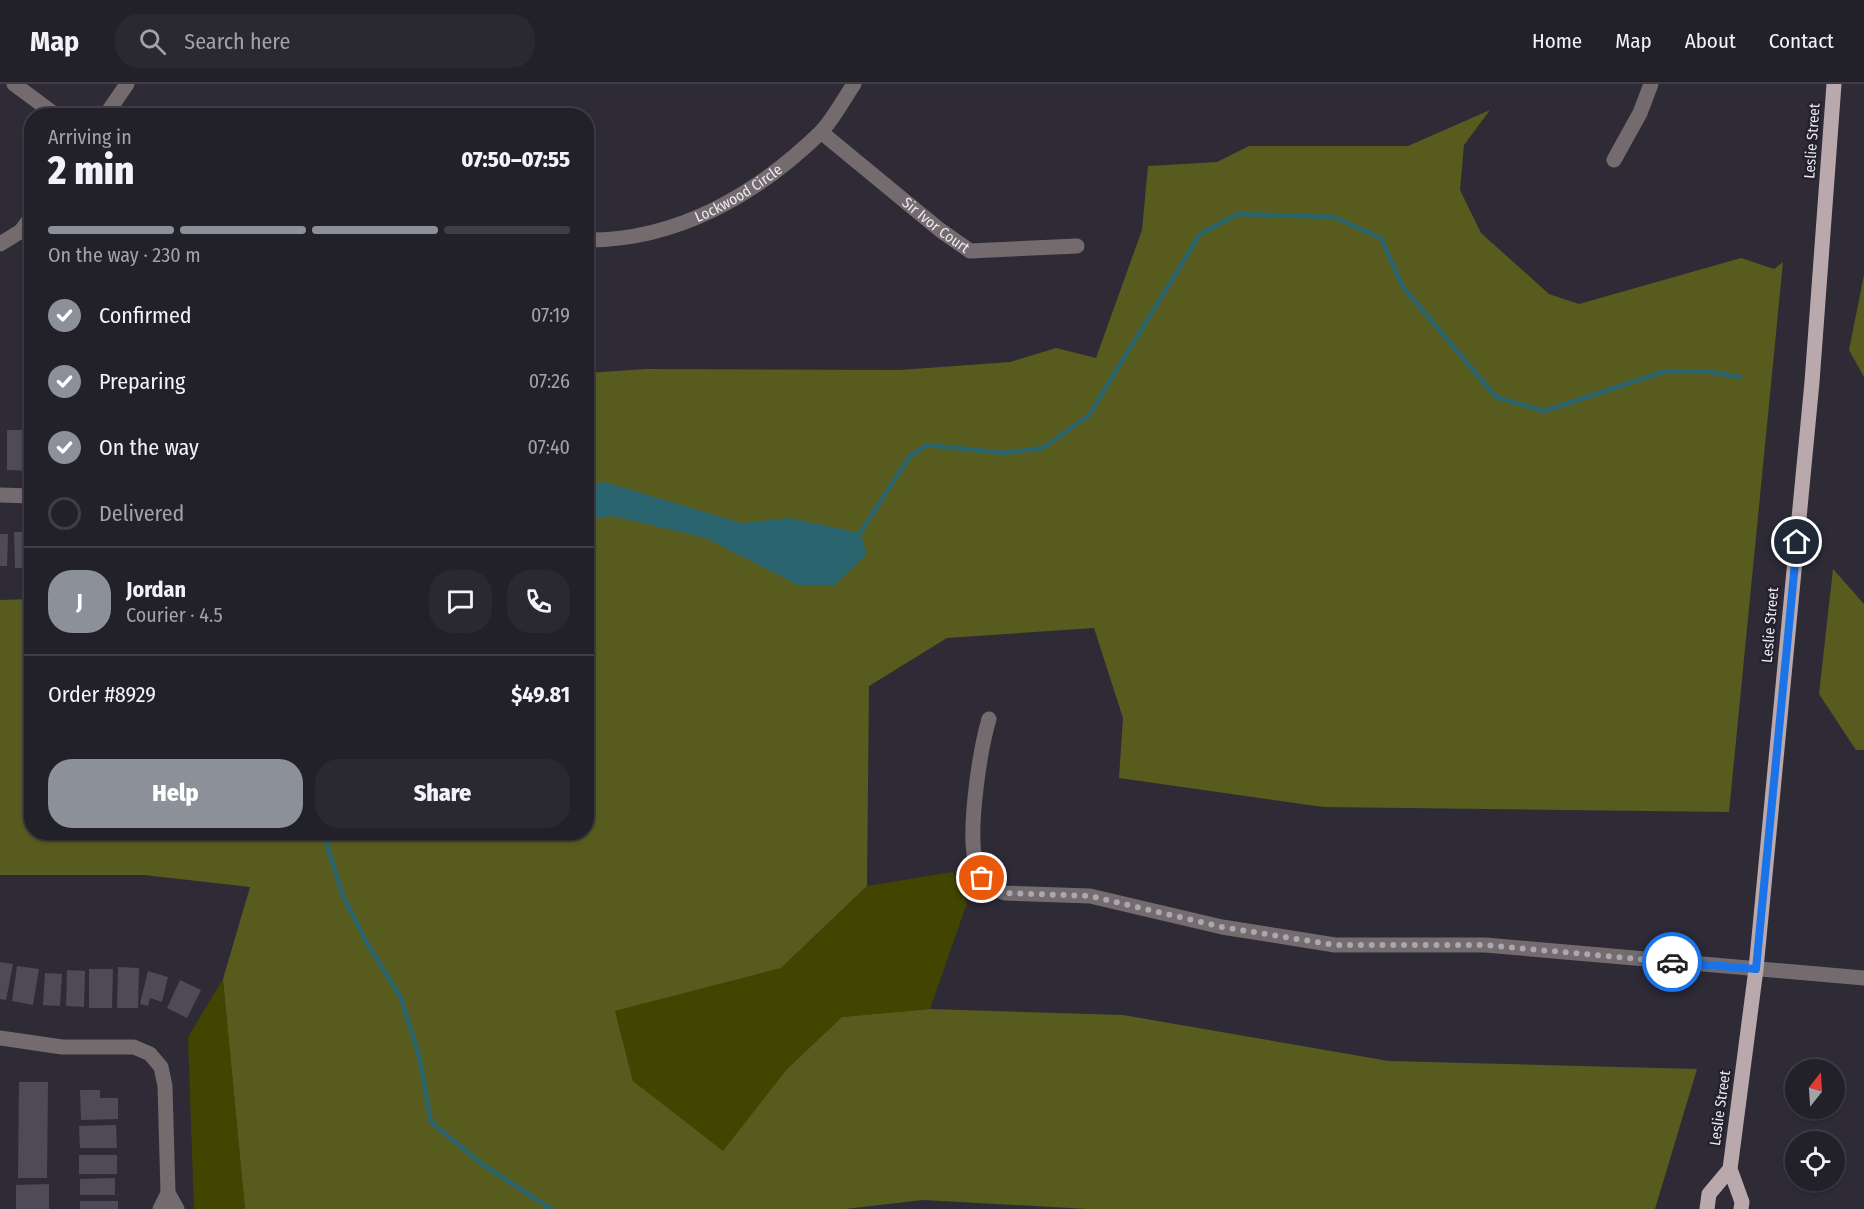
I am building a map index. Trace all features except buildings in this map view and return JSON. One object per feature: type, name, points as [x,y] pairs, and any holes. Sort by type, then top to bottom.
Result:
[{"type":"main road","name":"Leslie Street","points":[[1741,1209],[1742,1202],[1730,1169],[1756,969],[1812,382],[1834,84]]},
{"type":"main road","points":[[1707,1209],[1709,1194],[1730,1169]]},
{"type":"street","points":[[14,84],[46,108]]},
{"type":"street","points":[[111,108],[128,84]]},
{"type":"street","name":"Lockwood Circle","points":[[594,239],[650,235],[729,204],[821,132],[854,84]]},
{"type":"street","points":[[1614,160],[1640,113],[1651,84]]},
{"type":"street","name":"Sir Ivor Court","points":[[821,132],[940,230],[970,251],[1077,246]]},
{"type":"street","points":[[0,244],[24,227]]},
{"type":"street","points":[[0,495],[24,496]]},
{"type":"street","points":[[989,719],[975,793],[974,858],[982,878],[1002,892],[1090,896],[1222,927],[1335,945],[1485,945],[1864,978]]},
{"type":"street","points":[[0,1038],[62,1047],[134,1047],[150,1054],[161,1067],[165,1086],[168,1193],[177,1209]]},
{"type":"street","points":[[160,1209],[168,1193]]},
{"type":"shaded area","points":[[953,872],[967,903],[930,1009],[842,1017],[787,1069],[723,1152],[633,1081],[615,1011],[781,968],[867,886]]},
{"type":"shaded area","points":[[223,979],[245,1209],[194,1209],[188,1037]]},
{"type":"green space","points":[[1490,110],[1464,145],[1460,190],[1481,233],[1549,294],[1579,304],[1741,258],[1774,269],[1783,262],[1729,812],[1323,807],[1119,778],[1123,718],[1094,628],[947,638],[869,686],[867,886],[781,968],[615,1011],[633,1081],[723,1151],[787,1069],[842,1017],[930,1009],[1123,1015],[1389,1061],[1697,1069],[1655,1209],[1088,1209],[923,1200],[845,1209],[245,1209],[223,979],[250,887],[144,875],[0,875],[0,600],[24,599],[24,840],[594,840],[594,373],[646,369],[900,370],[1010,362],[1056,348],[1096,358],[1142,230],[1148,166],[1217,162],[1249,146],[1408,146]]},
{"type":"green space","points":[[1864,275],[1864,377],[1849,350]]},
{"type":"green space","points":[[1833,569],[1864,604],[1864,750],[1856,750],[1819,694]]},
{"type":"water","points":[[605,482],[741,523],[790,518],[860,533],[867,554],[835,585],[798,585],[706,538],[612,516],[594,519],[594,484]]},
{"type":"waterway","points":[[860,533],[910,456],[927,445],[1004,453],[1043,448],[1089,415],[1200,234],[1238,214],[1334,217],[1381,238],[1403,287],[1496,397],[1544,411],[1666,371],[1711,372],[1740,377]]},
{"type":"waterway","points":[[326,840],[343,896],[367,943],[401,998],[419,1056],[431,1122],[482,1164],[551,1209]]},
{"type":"way so far","points":[[982,878],[993,888],[1005,893],[1090,896],[1222,927],[1335,945],[1485,945],[1672,962]]},
{"type":"route","points":[[1672,962],[1756,969],[1797,542]]}]
